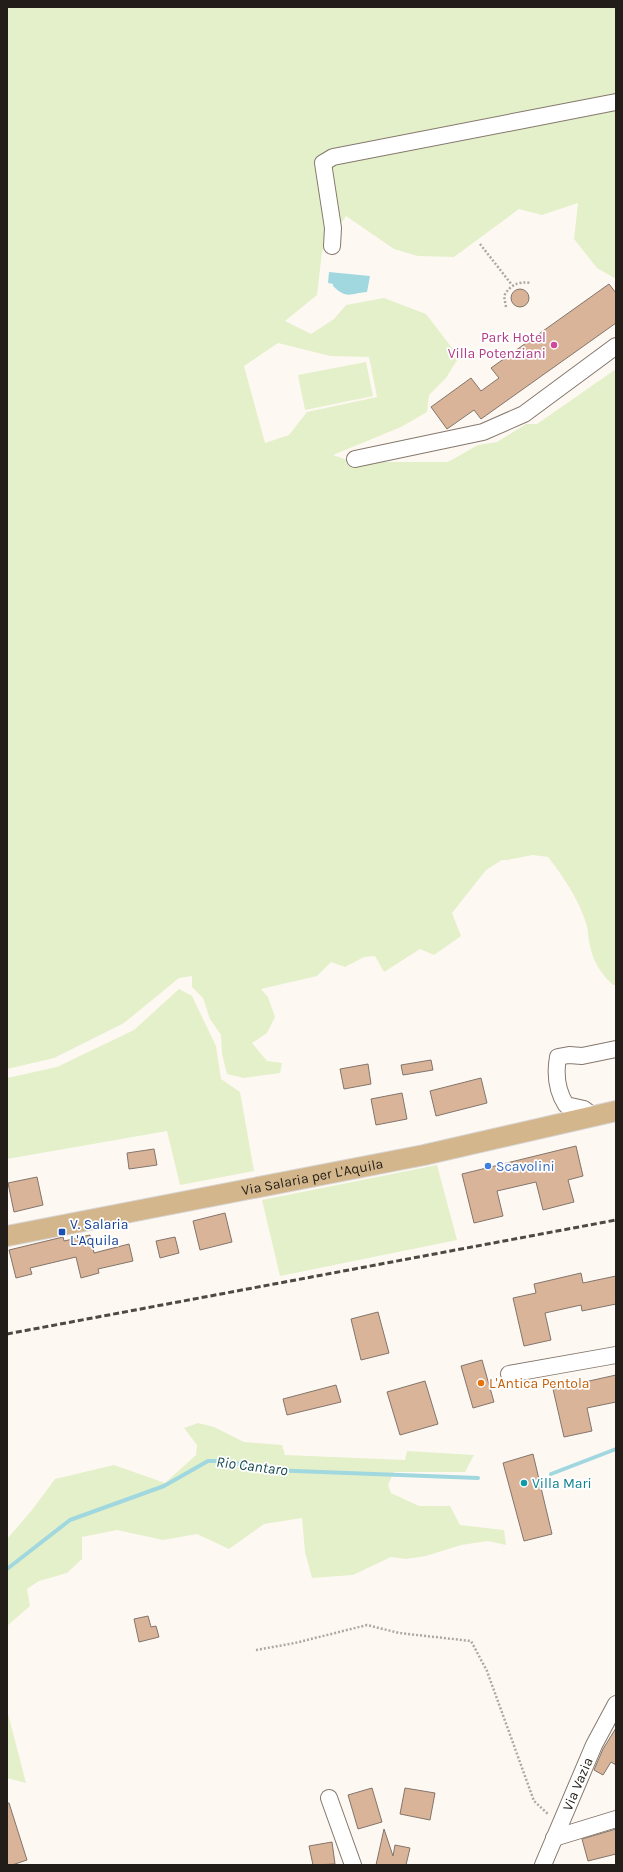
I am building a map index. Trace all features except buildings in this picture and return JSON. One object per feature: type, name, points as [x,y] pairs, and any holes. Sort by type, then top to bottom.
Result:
[{"type":"main road","name":"Via Salaria per L'Aquila","points":[[7,1236],[424,1155],[616,1110]]},
{"type":"street","points":[[332,246],[333,228],[323,163],[333,156],[616,102]]},
{"type":"street","points":[[355,459],[483,432],[524,414],[616,346]]},
{"type":"street","points":[[593,1116],[584,1109],[566,1105],[559,1091],[556,1070],[558,1057],[569,1055],[582,1056],[616,1048]]},
{"type":"street","points":[[509,1374],[616,1356]]},
{"type":"street","name":"Via Vazia","points":[[543,1865],[594,1745],[616,1704]]},
{"type":"street","points":[[329,1798],[353,1865]]},
{"type":"street","points":[[557,1831],[616,1818]]},
{"type":"path","points":[[480,244],[512,285]]},
{"type":"path","points":[[506,307],[504,296],[512,285],[523,282],[531,282]]},
{"type":"path","points":[[256,1650],[295,1643],[367,1625],[399,1633],[471,1641],[487,1671],[534,1801],[557,1831]]},
{"type":"green space","points":[[7,7],[616,7],[616,279],[597,268],[574,239],[578,203],[542,215],[519,209],[454,257],[418,256],[394,249],[346,216],[322,252],[317,295],[285,321],[311,334],[334,319],[346,305],[384,298],[426,314],[459,357],[446,378],[429,395],[427,412],[401,427],[333,455],[353,462],[448,462],[478,445],[497,442],[526,424],[537,424],[616,369],[616,985],[613,985],[604,976],[594,960],[583,914],[565,880],[548,857],[533,855],[502,860],[486,870],[452,913],[461,936],[434,955],[420,949],[384,972],[375,956],[364,957],[345,967],[331,962],[317,976],[261,989],[268,997],[275,1017],[267,1033],[252,1043],[267,1061],[282,1063],[280,1073],[244,1078],[227,1074],[222,1054],[221,1035],[210,1019],[203,998],[192,987],[192,976],[179,978],[124,1023],[54,1058],[7,1069]],"holes":[[[278,343],[330,356],[369,357],[377,397],[307,412],[289,435],[265,443],[244,366]]]},
{"type":"green space","points":[[366,362],[373,396],[305,410],[298,375]]},
{"type":"green space","points":[[179,989],[192,996],[216,1046],[221,1079],[240,1092],[254,1171],[180,1185],[167,1131],[7,1159],[7,1078],[57,1067],[134,1030]]},
{"type":"green space","points":[[437,1165],[457,1240],[280,1276],[262,1200]]},
{"type":"green space","points":[[198,1423],[214,1427],[244,1442],[282,1445],[285,1455],[405,1460],[407,1451],[474,1455],[465,1472],[394,1472],[388,1485],[391,1493],[419,1506],[450,1506],[460,1525],[504,1530],[506,1545],[488,1541],[461,1545],[426,1556],[406,1559],[391,1557],[353,1575],[312,1578],[305,1552],[302,1518],[264,1524],[229,1549],[197,1534],[163,1540],[117,1530],[82,1537],[82,1559],[67,1573],[39,1581],[27,1589],[30,1606],[7,1626],[7,1539],[32,1510],[55,1479],[114,1465],[165,1483],[196,1455],[197,1445],[184,1428]]},
{"type":"green space","points":[[7,1710],[26,1783],[7,1778]]},
{"type":"water","points":[[329,272],[370,276],[367,292],[349,295],[342,293],[333,286],[333,284],[328,283]]},
{"type":"waterway","name":"Rio Cantaro","points":[[551,1474],[616,1449]]},
{"type":"waterway","name":"Rio Cantaro","points":[[7,1569],[70,1520],[164,1486],[208,1461],[225,1461],[269,1470],[478,1478]]},
{"type":"railway","points":[[7,1334],[616,1220]]},
{"type":"place","name":"Park Hotel Villa Potenziani","points":[[554,345]]},
{"type":"place","name":"Scavolini","points":[[488,1166]]},
{"type":"place","name":"V. Salaria L'Aquila","points":[[62,1232]]},
{"type":"place","name":"L'Antica Pentola","points":[[481,1383]]},
{"type":"place","name":"Villa Mari","points":[[524,1483]]}]
